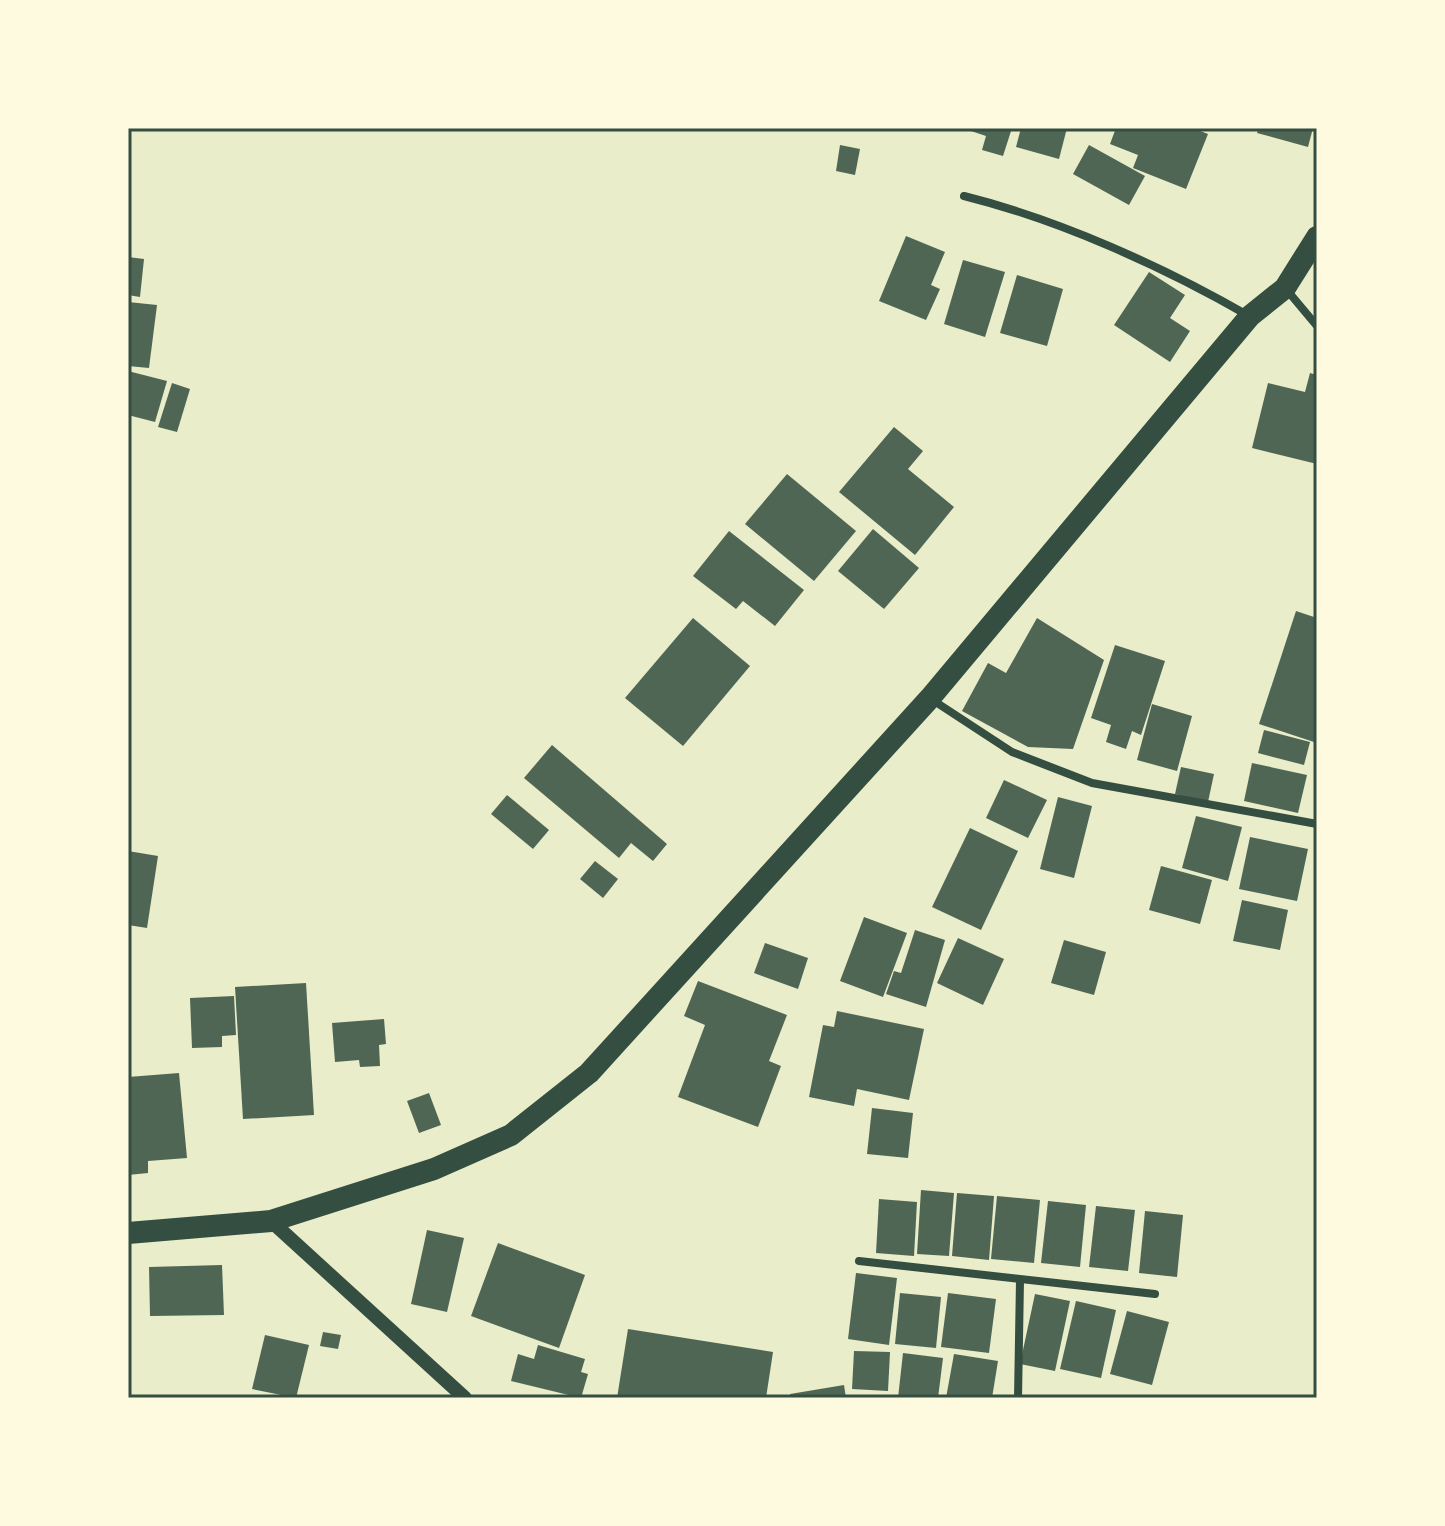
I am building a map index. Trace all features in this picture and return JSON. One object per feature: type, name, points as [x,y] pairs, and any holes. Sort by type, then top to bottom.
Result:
[{"type":"highway","points":[[128,1233],[271,1221],[434,1169],[511,1135],[578,1082],[930,698],[1250,316],[1285,288],[1317,237]]},
{"type":"street","points":[[964,196],[1023,211],[1197,286],[1250,316]]},
{"type":"street","points":[[1285,288],[1317,326]]},
{"type":"street","points":[[930,698],[1012,752],[1092,783],[1317,824]]},
{"type":"street","points":[[271,1221],[465,1398]]},
{"type":"street","points":[[859,1261],[1155,1294]]},
{"type":"street","points":[[1018,1398],[1020,1280]]},
{"type":"building","points":[[962,128],[1012,128],[1003,156],[982,150],[986,136]]},
{"type":"building","points":[[1021,128],[1067,128],[1059,159],[1016,147]]},
{"type":"building","points":[[1116,128],[1193,128],[1208,134],[1186,189],[1133,168],[1138,155],[1110,144]]},
{"type":"building","points":[[1259,128],[1313,128],[1308,147],[1257,133]]},
{"type":"building","points":[[840,145],[860,149],[855,175],[836,171]]},
{"type":"building","points":[[1089,145],[1145,176],[1129,205],[1073,174]]},
{"type":"building","points":[[906,236],[945,252],[931,285],[940,289],[926,320],[879,301]]},
{"type":"building","points":[[128,257],[144,259],[140,297],[128,295]]},
{"type":"building","points":[[963,260],[1005,272],[985,337],[944,324]]},
{"type":"building","points":[[1149,272],[1185,295],[1170,318],[1190,331],[1170,362],[1114,325]]},
{"type":"building","points":[[1017,275],[1063,289],[1047,346],[1000,333]]},
{"type":"building","points":[[128,302],[157,305],[149,368],[128,366]]},
{"type":"building","points":[[128,371],[167,381],[155,422],[128,415]]},
{"type":"building","points":[[1310,373],[1317,375],[1317,464],[1252,448],[1268,383],[1305,392]]},
{"type":"building","points":[[172,383],[190,389],[177,432],[158,427]]},
{"type":"building","points":[[894,427],[923,451],[908,469],[954,507],[915,555],[839,492]]},
{"type":"building","points":[[787,474],[856,531],[814,581],[745,524]]},
{"type":"building","points":[[873,529],[919,568],[884,609],[838,571]]},
{"type":"building","points":[[729,531],[804,590],[775,626],[743,601],[736,609],[693,576]]},
{"type":"building","points":[[1296,611],[1317,618],[1317,743],[1259,724]]},
{"type":"building","points":[[693,618],[750,666],[683,746],[625,698]]},
{"type":"building","points":[[1037,618],[1104,660],[1073,749],[1028,747],[962,711],[988,663],[1006,673]]},
{"type":"building","points":[[1115,645],[1165,661],[1141,735],[1132,731],[1126,749],[1106,742],[1111,725],[1091,718]]},
{"type":"building","points":[[1152,704],[1192,716],[1177,771],[1137,760]]},
{"type":"building","points":[[1264,730],[1310,742],[1304,765],[1258,753]]},
{"type":"building","points":[[552,745],[667,844],[653,861],[631,843],[619,858],[524,778]]},
{"type":"building","points":[[1252,763],[1307,775],[1298,813],[1244,801]]},
{"type":"building","points":[[1181,767],[1214,774],[1208,802],[1175,794]]},
{"type":"building","points":[[1004,780],[1047,800],[1028,838],[986,818]]},
{"type":"building","points":[[507,795],[549,830],[533,849],[491,814]]},
{"type":"building","points":[[1058,797],[1092,806],[1074,878],[1040,869]]},
{"type":"building","points":[[1196,816],[1242,827],[1228,881],[1182,868]]},
{"type":"building","points":[[970,828],[1018,851],[981,930],[932,907]]},
{"type":"building","points":[[1250,837],[1308,849],[1297,901],[1239,889]]},
{"type":"building","points":[[128,851],[158,856],[147,928],[128,925]]},
{"type":"building","points":[[595,861],[618,879],[603,898],[580,879]]},
{"type":"building","points":[[1161,866],[1212,880],[1200,924],[1149,910]]},
{"type":"building","points":[[1242,900],[1288,910],[1280,950],[1233,941]]},
{"type":"building","points":[[864,917],[907,933],[883,997],[840,981]]},
{"type":"building","points":[[915,930],[945,940],[926,1007],[886,994],[894,971],[901,973]]},
{"type":"building","points":[[958,938],[1004,959],[983,1005],[937,983]]},
{"type":"building","points":[[1064,940],[1106,952],[1094,995],[1051,983]]},
{"type":"building","points":[[765,943],[808,958],[798,989],[754,973]]},
{"type":"building","points":[[698,981],[787,1015],[769,1061],[781,1066],[758,1127],[678,1097],[705,1025],[684,1016]]},
{"type":"building","points":[[306,983],[314,1115],[243,1119],[235,987]]},
{"type":"building","points":[[234,996],[236,1035],[222,1036],[222,1047],[192,1048],[190,998]]},
{"type":"building","points":[[837,1011],[924,1029],[909,1100],[857,1089],[854,1106],[809,1097],[823,1025],[834,1027]]},
{"type":"building","points":[[384,1019],[386,1044],[379,1045],[380,1066],[360,1067],[359,1060],[335,1062],[332,1023]]},
{"type":"building","points":[[179,1073],[187,1158],[148,1161],[148,1173],[128,1175],[128,1077]]},
{"type":"building","points":[[429,1093],[441,1125],[419,1133],[407,1101]]},
{"type":"building","points":[[872,1108],[913,1113],[908,1158],[867,1154]]},
{"type":"building","points":[[921,1190],[954,1193],[949,1256],[917,1254]]},
{"type":"building","points":[[957,1193],[994,1196],[989,1260],[952,1256]]},
{"type":"building","points":[[997,1196],[1040,1200],[1034,1263],[991,1259]]},
{"type":"building","points":[[879,1199],[917,1202],[914,1256],[876,1253]]},
{"type":"building","points":[[1048,1201],[1086,1205],[1080,1267],[1041,1263]]},
{"type":"building","points":[[1096,1206],[1135,1210],[1128,1271],[1089,1267]]},
{"type":"building","points":[[1145,1211],[1183,1215],[1177,1277],[1139,1273]]},
{"type":"building","points":[[427,1230],[464,1238],[447,1312],[411,1304]]},
{"type":"building","points":[[498,1243],[585,1275],[559,1348],[471,1316]]},
{"type":"building","points":[[222,1265],[224,1315],[150,1316],[149,1267]]},
{"type":"building","points":[[856,1273],[897,1278],[889,1345],[848,1339]]},
{"type":"building","points":[[900,1293],[941,1297],[936,1348],[895,1344]]},
{"type":"building","points":[[948,1293],[996,1299],[989,1353],[941,1347]]},
{"type":"building","points":[[1035,1294],[1070,1301],[1055,1371],[1020,1364]]},
{"type":"building","points":[[1076,1301],[1116,1310],[1101,1378],[1060,1369]]},
{"type":"building","points":[[1127,1311],[1169,1322],[1152,1385],[1110,1374]]},
{"type":"building","points":[[628,1329],[773,1352],[766,1398],[617,1398]]},
{"type":"building","points":[[323,1332],[341,1335],[338,1349],[320,1346]]},
{"type":"building","points":[[265,1335],[309,1345],[296,1398],[252,1389]]},
{"type":"building","points":[[538,1345],[585,1359],[581,1372],[588,1374],[581,1398],[511,1381],[518,1354],[534,1359]]},
{"type":"building","points":[[854,1351],[890,1352],[888,1391],[852,1389]]},
{"type":"building","points":[[903,1353],[943,1358],[938,1398],[898,1398]]},
{"type":"building","points":[[954,1354],[998,1361],[992,1398],[946,1398]]},
{"type":"building","points":[[844,1385],[846,1398],[791,1398],[790,1394]]}]
